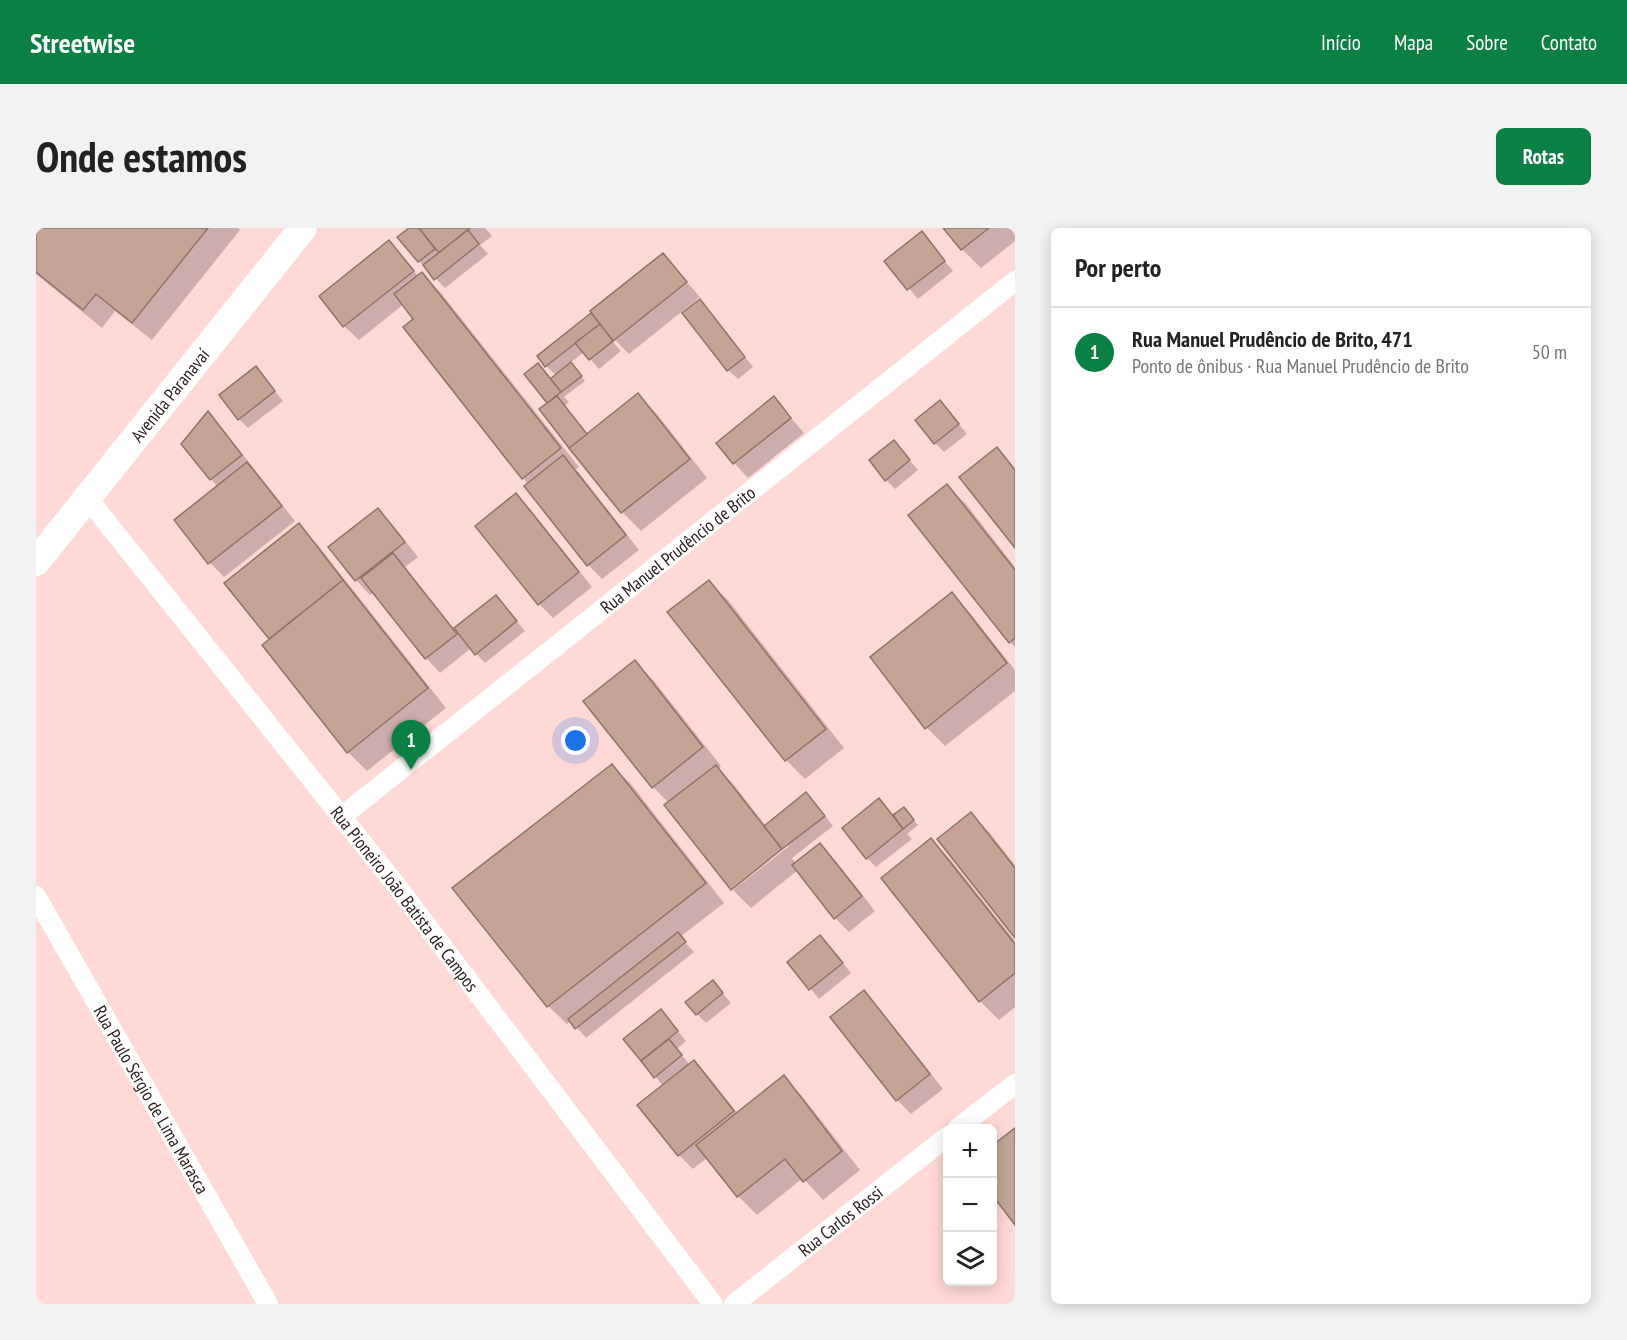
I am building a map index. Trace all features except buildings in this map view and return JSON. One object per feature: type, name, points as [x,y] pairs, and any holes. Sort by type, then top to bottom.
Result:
[{"type":"street","name":"Avenida Paranavaí","points":[[36,562],[303,228]]},
{"type":"street","name":"Rua Manuel Prudêncio de Brito","points":[[341,817],[1015,281]]},
{"type":"street","name":"Rua Pioneiro João Batista de Campos","points":[[88,499],[396,885],[713,1304]]},
{"type":"street","name":"Rua Paulo Sérgio de Lima Marasca","points":[[36,896],[268,1304]]},
{"type":"street","points":[[963,1124],[1015,1084]]},
{"type":"street","name":"Rua Carlos Rossi","points":[[734,1304],[943,1140]]},
{"type":"place","name":"Rua Manuel Prudêncio de Brito, 471","points":[[411,770]]}]
